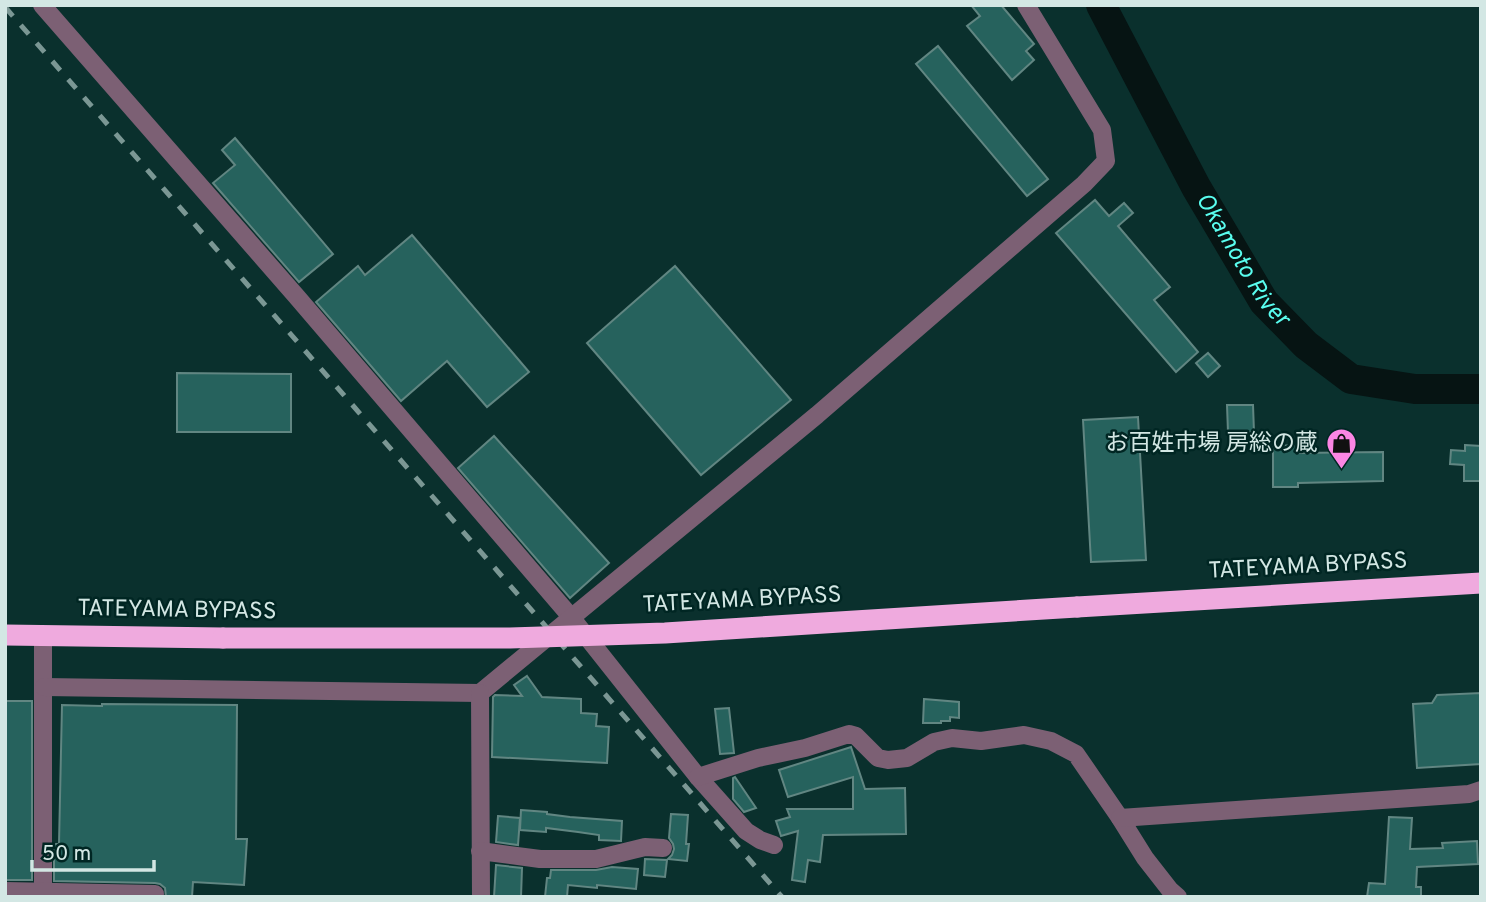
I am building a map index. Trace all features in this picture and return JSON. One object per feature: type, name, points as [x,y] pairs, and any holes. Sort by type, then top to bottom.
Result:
[{"type":"highway","name":"TATEYAMA BYPASS","points":[[5,635],[497,638],[664,633],[1481,583]]},
{"type":"street","points":[[41,5],[572,617],[698,777],[746,831],[760,841],[774,845]]},
{"type":"street","points":[[44,687],[480,693],[817,415],[1084,184],[1106,161],[1102,130],[1026,5]]},
{"type":"street","points":[[43,636],[43,894]]},
{"type":"street","points":[[480,693],[481,897]]},
{"type":"street","points":[[698,777],[849,734],[856,736],[878,758],[888,760],[907,758],[933,742],[952,738],[981,741],[1024,735],[1051,741],[1076,754],[1146,858],[1178,897]]},
{"type":"street","points":[[1120,818],[1469,794],[1481,790]]},
{"type":"street","points":[[480,851],[540,859],[596,859],[645,847],[663,848]]},
{"type":"street","points":[[5,891],[43,894],[155,894]]},
{"type":"building","points":[[971,5],[1001,5],[1034,44],[1026,51],[1034,60],[1012,80],[967,26],[980,16]]},
{"type":"building","points":[[938,46],[1048,179],[1027,196],[916,64]]},
{"type":"building","points":[[235,138],[333,254],[299,282],[213,183],[235,165],[222,150]]},
{"type":"building","points":[[1095,200],[1109,216],[1124,203],[1133,213],[1118,226],[1170,287],[1154,300],[1198,352],[1176,372],[1056,233]]},
{"type":"building","points":[[412,235],[529,372],[487,407],[447,361],[401,401],[316,302],[358,266],[365,275]]},
{"type":"building","points":[[675,266],[791,400],[701,475],[587,343]]},
{"type":"building","points":[[1208,353],[1220,366],[1208,377],[1196,363]]},
{"type":"building","points":[[177,373],[291,374],[291,432],[177,432]]},
{"type":"building","points":[[1227,405],[1253,405],[1254,432],[1228,432]]},
{"type":"building","points":[[1138,417],[1146,560],[1091,562],[1083,420]]},
{"type":"building","points":[[494,436],[609,563],[570,598],[458,468]]},
{"type":"building","points":[[1297,445],[1298,453],[1383,452],[1383,481],[1298,483],[1298,487],[1273,487],[1273,446]]},
{"type":"building","points":[[1465,445],[1481,446],[1481,481],[1464,481],[1464,465],[1450,464],[1451,450],[1465,451]]},
{"type":"building","points":[[527,676],[542,697],[581,699],[581,713],[597,714],[596,726],[609,727],[607,763],[492,757],[493,697],[522,696],[514,685]]},
{"type":"building","points":[[1481,693],[1481,764],[1417,768],[1413,704],[1432,703],[1437,695]]},
{"type":"building","points":[[924,699],[959,702],[959,718],[950,717],[950,721],[941,723],[923,723]]},
{"type":"building","points":[[5,701],[32,701],[32,880],[5,880]]},
{"type":"building","points":[[62,705],[237,705],[236,839],[247,839],[244,885],[193,882],[192,897],[166,897],[165,888],[155,883],[54,881],[54,844],[59,844]]},
{"type":"building","points":[[729,708],[734,753],[720,754],[715,709]]},
{"type":"building","points":[[851,747],[865,789],[905,788],[906,834],[823,835],[820,862],[808,860],[805,882],[792,880],[798,831],[781,836],[776,821],[790,817],[787,809],[853,809],[853,777],[788,797],[779,770]]},
{"type":"building","points":[[735,777],[756,808],[744,812],[733,799]]},
{"type":"building","points":[[521,810],[622,821],[621,841],[599,840],[599,835],[546,828],[546,832],[520,830]]},
{"type":"building","points":[[671,814],[688,815],[687,861],[668,859],[674,849],[669,838]]},
{"type":"building","points":[[498,816],[520,818],[518,845],[496,842]]},
{"type":"building","points":[[1389,817],[1412,818],[1410,849],[1443,848],[1442,843],[1477,841],[1478,864],[1417,867],[1416,887],[1421,887],[1421,897],[1367,897],[1369,883],[1385,884]]},
{"type":"building","points":[[645,859],[667,860],[665,877],[644,875]]},
{"type":"building","points":[[496,865],[522,868],[521,897],[494,897]]},
{"type":"building","points":[[612,867],[638,869],[636,889],[568,885],[567,897],[545,897],[547,878],[550,878],[551,870],[596,870]]},
{"type":"waterway","name":"Okamoto River","points":[[1101,5],[1196,187],[1264,302],[1306,345],[1351,379],[1415,389],[1481,389]]},
{"type":"railway","points":[[5,7],[782,897]]},
{"type":"place","name":"お百姓市場 房総の蔵","points":[[1341,471]]}]
